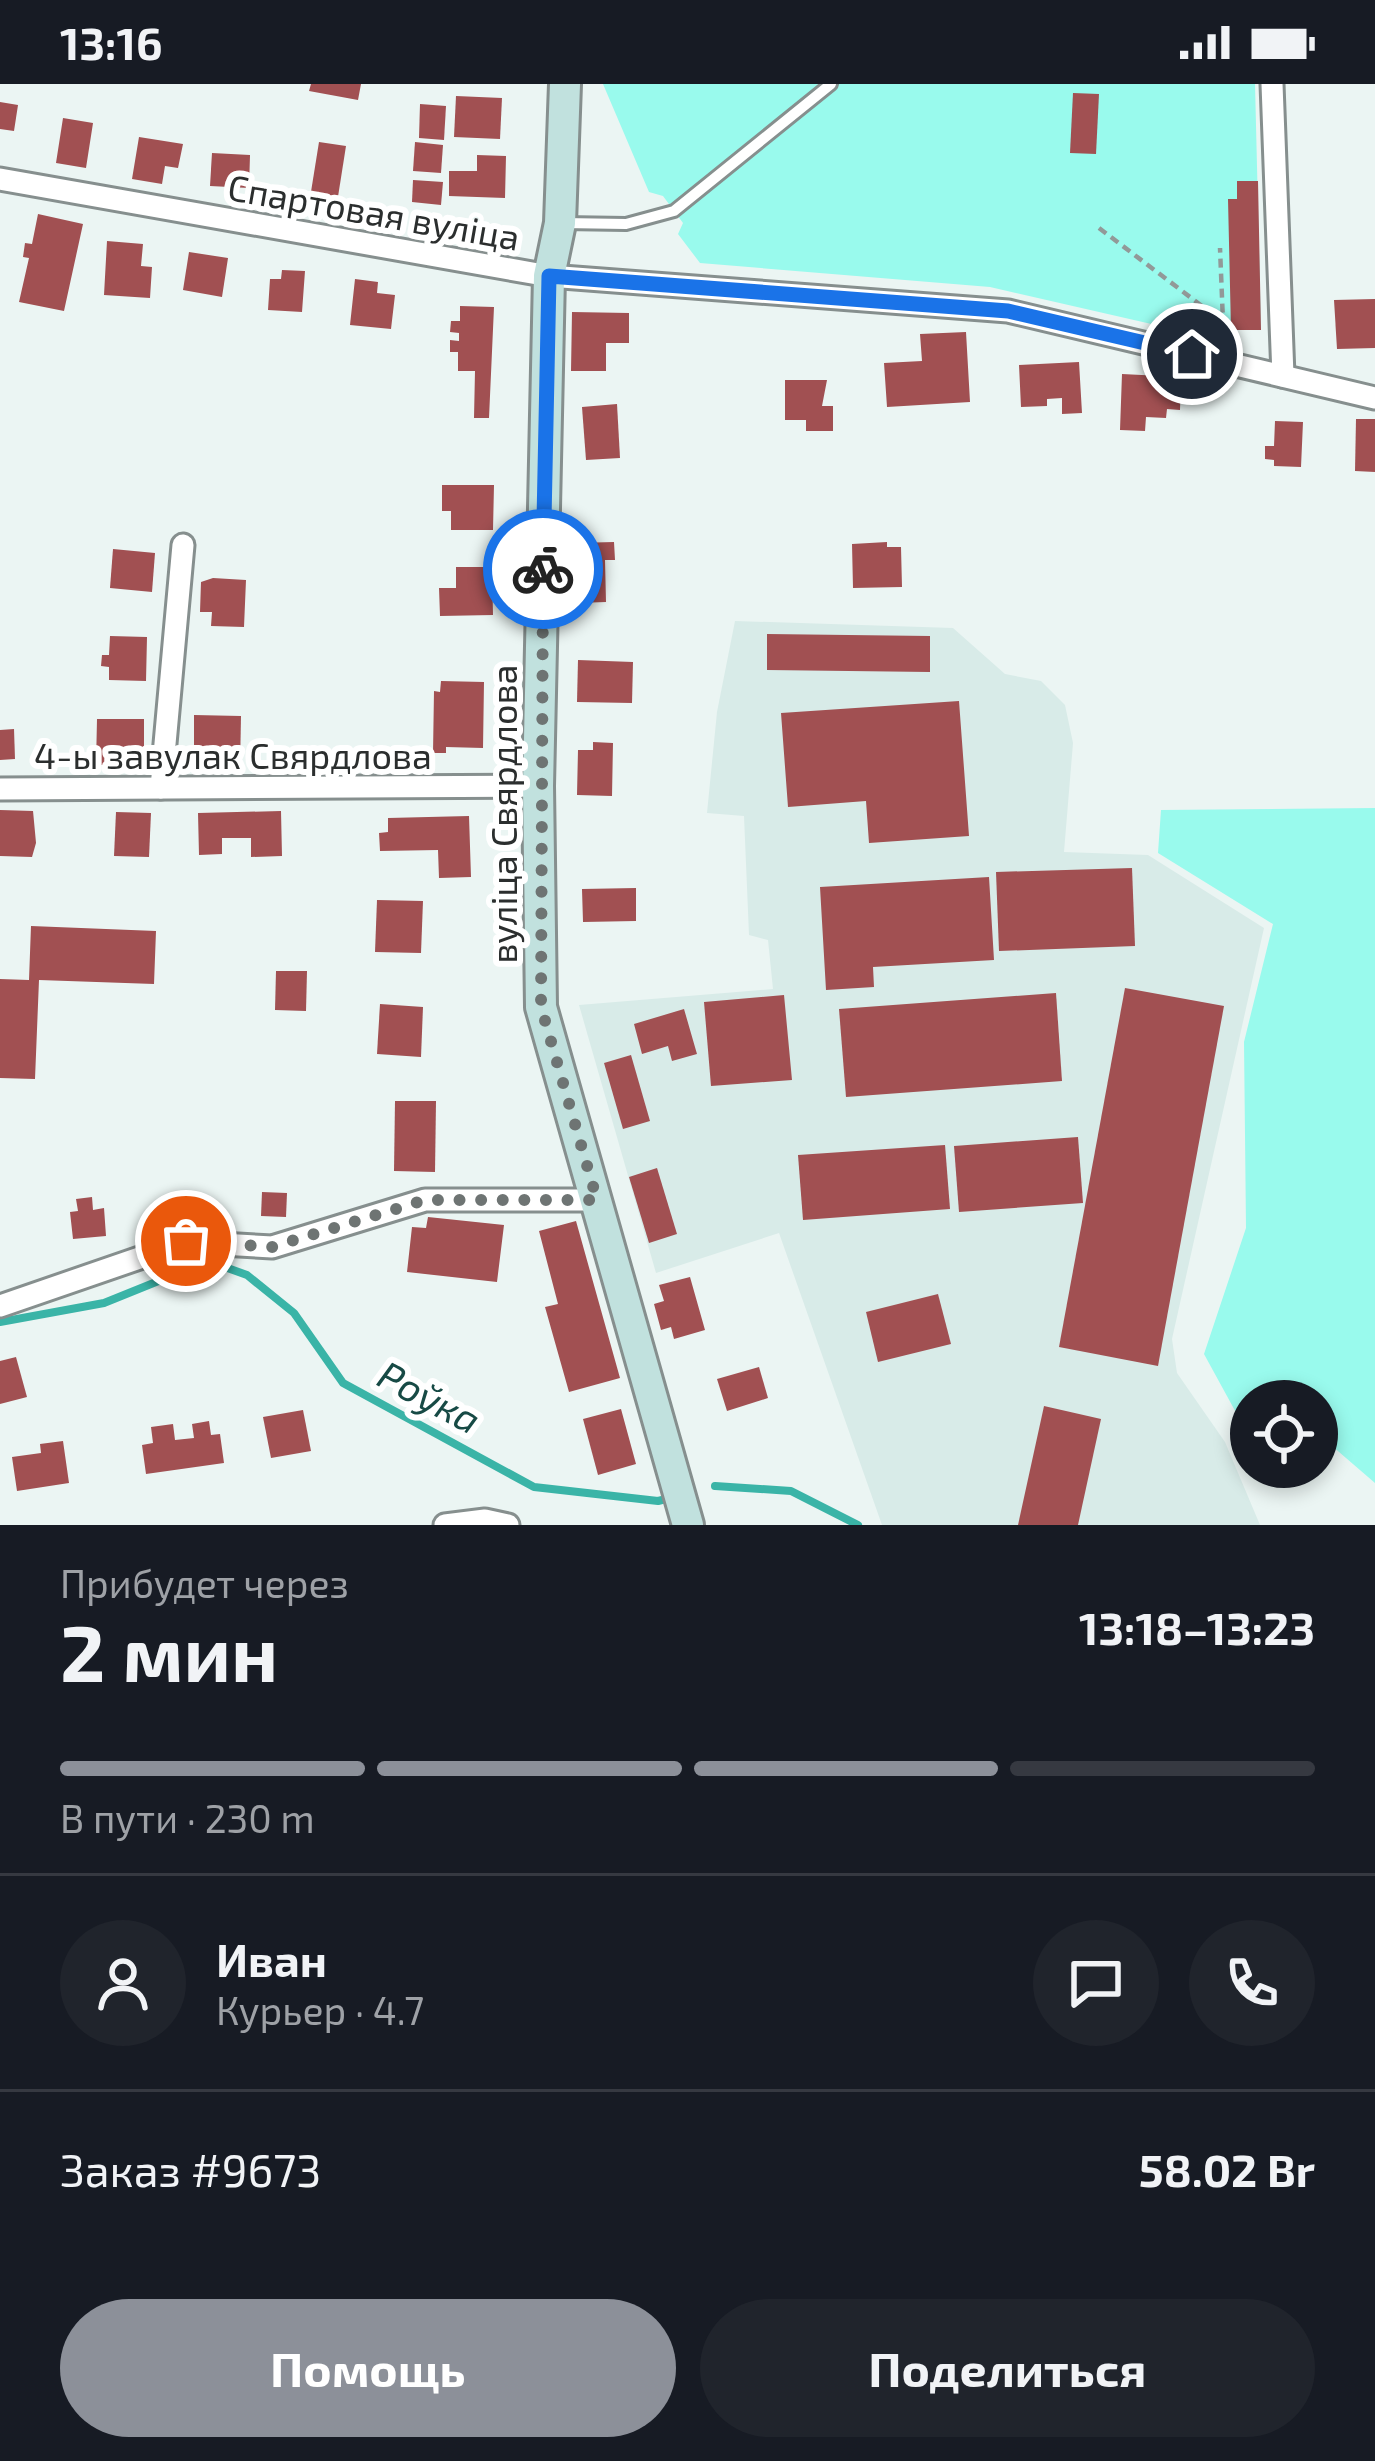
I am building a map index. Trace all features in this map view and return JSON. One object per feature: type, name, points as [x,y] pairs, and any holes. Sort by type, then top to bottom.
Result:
[{"type":"street","name":"вуліца Свярдлова","points":[[565,84],[560,223],[549,276],[538,786],[541,1007],[688,1525]]},
{"type":"street","points":[[1272,84],[1283,376]]},
{"type":"street","name":"Спартовая вуліца","points":[[0,179],[549,276],[1008,311],[1375,398]]},
{"type":"street","points":[[161,788],[183,545]]},
{"type":"street","name":"4-ы завулак Свярдлова","points":[[0,788],[538,786]]},
{"type":"street","points":[[0,1306],[186,1241],[272,1247],[425,1200],[597,1200]]},
{"type":"street","points":[[445,1525],[485,1520],[508,1525]]},
{"type":"lane","points":[[560,223],[626,224],[674,211],[831,84]]},
{"type":"path","points":[[1099,228],[1223,322],[1231,336]]},
{"type":"path","points":[[1220,248],[1223,322]]},
{"type":"shaded area","points":[[603,84],[1255,84],[1261,330],[1231,330],[1230,342],[990,287],[700,263],[678,234],[683,223],[663,196],[649,192]]},
{"type":"shaded area","points":[[735,621],[953,628],[1005,674],[1041,681],[1065,705],[1073,743],[1064,852],[1148,855],[1264,928],[1172,1339],[1177,1373],[1230,1454],[1230,1488],[1244,1488],[1260,1525],[882,1525],[779,1233],[656,1273],[579,1005],[773,989],[768,940],[749,935],[744,816],[707,813],[717,712]]},
{"type":"shaded area","points":[[1375,808],[1375,1483],[1338,1451],[1338,1380],[1230,1380],[1230,1402],[1204,1354],[1246,1228],[1244,1042],[1273,924],[1158,853],[1161,810]]},
{"type":"building","points":[[311,84],[361,84],[358,100],[309,91]]},
{"type":"building","points":[[1073,93],[1099,94],[1096,154],[1070,153]]},
{"type":"building","points":[[456,96],[502,98],[500,139],[454,137]]},
{"type":"building","points":[[0,102],[18,105],[14,131],[0,129]]},
{"type":"building","points":[[420,104],[446,106],[444,140],[419,138]]},
{"type":"building","points":[[63,118],[93,123],[86,168],[56,163]]},
{"type":"building","points":[[139,137],[183,144],[178,168],[165,166],[162,184],[132,179]]},
{"type":"building","points":[[319,142],[346,146],[337,203],[310,198]]},
{"type":"building","points":[[415,142],[443,145],[441,173],[413,171]]},
{"type":"building","points":[[212,153],[250,155],[249,188],[210,186]]},
{"type":"building","points":[[477,155],[506,156],[505,198],[449,196],[449,171],[477,171]]},
{"type":"building","points":[[413,180],[443,182],[441,205],[412,202]]},
{"type":"building","points":[[1237,181],[1258,181],[1261,330],[1231,330],[1228,199],[1237,199]]},
{"type":"building","points":[[38,214],[83,224],[64,311],[19,302],[29,258],[23,257],[25,243],[32,244]]},
{"type":"building","points":[[107,241],[143,244],[141,266],[152,267],[150,298],[104,295]]},
{"type":"building","points":[[189,252],[228,258],[222,297],[183,290]]},
{"type":"building","points":[[282,270],[305,271],[302,312],[268,310],[270,279],[281,279]]},
{"type":"building","points":[[355,279],[378,282],[377,293],[395,295],[391,329],[350,325]]},
{"type":"building","points":[[1375,299],[1375,348],[1337,349],[1334,300]]},
{"type":"building","points":[[460,306],[494,307],[489,418],[474,418],[475,371],[458,371],[458,352],[450,352],[450,340],[459,341],[459,333],[450,332],[451,321],[460,321]]},
{"type":"building","points":[[572,312],[629,313],[629,343],[606,343],[606,371],[571,371]]},
{"type":"building","points":[[966,332],[970,402],[887,407],[884,363],[922,361],[920,334]]},
{"type":"building","points":[[1079,362],[1082,413],[1062,414],[1062,398],[1047,399],[1047,406],[1021,407],[1019,365]]},
{"type":"building","points":[[1122,374],[1181,377],[1180,410],[1167,409],[1166,418],[1146,417],[1145,431],[1120,430]]},
{"type":"building","points":[[785,380],[827,380],[822,406],[833,406],[833,431],[806,431],[806,420],[785,420]]},
{"type":"building","points":[[617,404],[620,458],[586,460],[582,407]]},
{"type":"building","points":[[1356,419],[1375,419],[1375,472],[1355,471]]},
{"type":"building","points":[[1275,421],[1303,422],[1301,467],[1274,466],[1274,460],[1265,459],[1265,446],[1274,446]]},
{"type":"building","points":[[442,485],[494,485],[493,530],[451,530],[451,511],[442,511]]},
{"type":"building","points":[[614,542],[615,560],[605,560],[606,602],[577,603],[576,579],[571,580],[575,543]]},
{"type":"building","points":[[887,542],[887,547],[901,547],[902,587],[853,588],[852,544]]},
{"type":"building","points":[[113,549],[155,553],[152,592],[110,588]]},
{"type":"building","points":[[456,567],[492,567],[493,615],[440,616],[439,588],[456,588]]},
{"type":"building","points":[[246,580],[244,627],[211,626],[212,612],[200,612],[201,582]]},
{"type":"building","points":[[767,634],[930,636],[930,672],[767,670]]},
{"type":"building","points":[[110,636],[147,637],[146,681],[109,680],[109,667],[101,666],[102,655],[109,655]]},
{"type":"building","points":[[578,660],[633,662],[632,703],[577,702]]},
{"type":"building","points":[[441,681],[484,682],[483,748],[446,747],[446,753],[433,753],[434,691],[440,692]]},
{"type":"building","points":[[959,701],[969,836],[869,843],[866,801],[788,807],[781,713]]},
{"type":"building","points":[[194,715],[241,716],[240,769],[194,767]]},
{"type":"building","points":[[97,719],[144,719],[144,772],[110,771],[110,765],[96,765]]},
{"type":"building","points":[[14,729],[15,759],[0,760],[0,730]]},
{"type":"building","points":[[593,742],[613,743],[612,796],[577,795],[578,750],[593,750]]},
{"type":"building","points":[[0,810],[33,811],[36,843],[32,857],[0,856]]},
{"type":"building","points":[[281,811],[282,856],[251,857],[251,838],[222,838],[222,854],[199,855],[198,813]]},
{"type":"building","points":[[116,812],[151,813],[149,857],[114,856]]},
{"type":"building","points":[[469,816],[471,877],[439,878],[438,850],[380,851],[379,833],[388,832],[388,818]]},
{"type":"building","points":[[1132,868],[1135,946],[999,951],[996,872]]},
{"type":"building","points":[[989,877],[994,960],[873,967],[874,987],[826,990],[820,887]]},
{"type":"building","points":[[636,888],[636,921],[583,922],[582,889]]},
{"type":"building","points":[[377,900],[423,901],[421,953],[375,952]]},
{"type":"building","points":[[31,926],[156,931],[154,984],[39,980],[35,1079],[0,1078],[0,979],[29,980]]},
{"type":"building","points":[[276,971],[307,971],[306,1011],[275,1010]]},
{"type":"building","points":[[1125,988],[1224,1006],[1158,1366],[1059,1347]]},
{"type":"building","points":[[1056,993],[1062,1081],[846,1097],[839,1009]]},
{"type":"building","points":[[784,995],[792,1080],[711,1086],[704,1002]]},
{"type":"building","points":[[380,1004],[423,1007],[421,1057],[377,1054]]},
{"type":"building","points":[[684,1009],[697,1054],[672,1061],[668,1046],[642,1054],[634,1024]]},
{"type":"building","points":[[631,1055],[650,1121],[623,1129],[604,1063]]},
{"type":"building","points":[[395,1101],[436,1101],[435,1172],[394,1171]]},
{"type":"building","points":[[1078,1137],[1083,1203],[959,1212],[954,1146]]},
{"type":"building","points":[[945,1145],[950,1209],[803,1220],[798,1155]]},
{"type":"building","points":[[657,1168],[677,1234],[649,1243],[629,1177]]},
{"type":"building","points":[[262,1192],[287,1193],[286,1217],[261,1216]]},
{"type":"building","points":[[92,1197],[93,1210],[104,1208],[106,1236],[73,1239],[70,1212],[78,1211],[76,1199]]},
{"type":"building","points":[[428,1217],[504,1225],[497,1282],[407,1272],[412,1227],[426,1228]]},
{"type":"building","points":[[576,1221],[620,1378],[569,1392],[545,1307],[558,1304],[539,1231]]},
{"type":"building","points":[[690,1277],[705,1330],[674,1339],[671,1327],[661,1330],[654,1304],[664,1301],[659,1285]]},
{"type":"building","points":[[938,1294],[951,1344],[878,1362],[866,1312]]},
{"type":"building","points":[[16,1357],[27,1397],[0,1404],[0,1361]]},
{"type":"building","points":[[759,1367],[768,1398],[727,1411],[717,1379]]},
{"type":"building","points":[[1044,1406],[1101,1419],[1078,1525],[1018,1525]]},
{"type":"building","points":[[621,1409],[636,1464],[598,1475],[583,1419]]},
{"type":"building","points":[[303,1410],[311,1451],[271,1458],[263,1417]]},
{"type":"building","points":[[209,1421],[211,1435],[220,1434],[224,1463],[146,1474],[142,1445],[153,1443],[151,1427],[173,1424],[175,1440],[194,1438],[192,1424]]},
{"type":"building","points":[[63,1441],[69,1483],[17,1491],[12,1457],[41,1453],[40,1444]]},
{"type":"waterway","name":"Роўка","points":[[0,1322],[104,1303],[208,1261],[247,1275],[294,1313],[343,1383],[534,1487],[658,1501],[670,1498]]},
{"type":"waterway","name":"Роўка","points":[[715,1486],[791,1491],[858,1525]]},
{"type":"way so far","points":[[186,1241],[272,1247],[425,1200],[597,1200],[541,1007],[538,786],[543,569]]},
{"type":"route","points":[[543,569],[549,276],[1008,311],[1192,354]]}]
